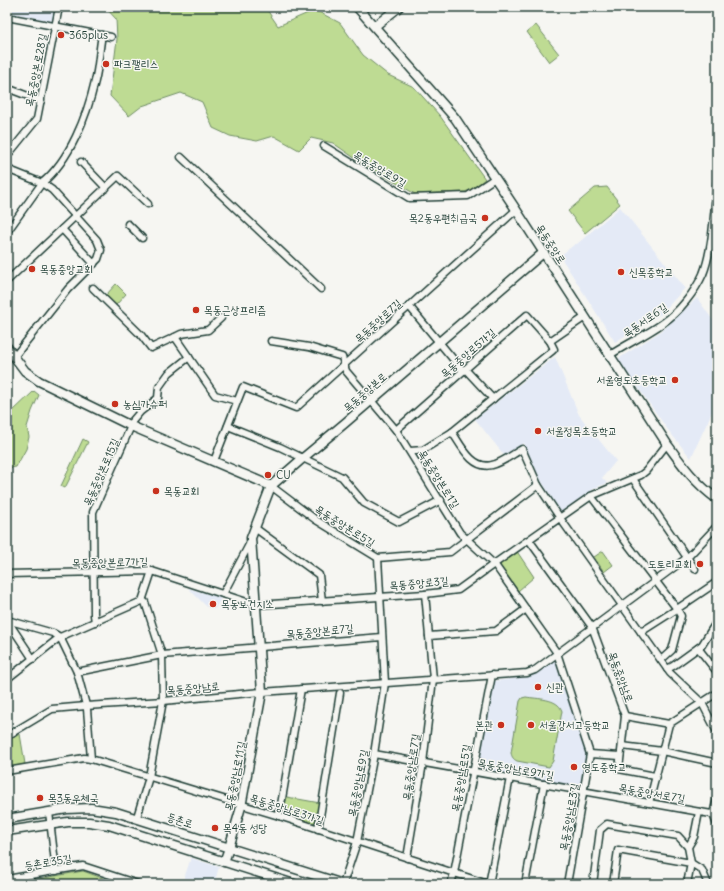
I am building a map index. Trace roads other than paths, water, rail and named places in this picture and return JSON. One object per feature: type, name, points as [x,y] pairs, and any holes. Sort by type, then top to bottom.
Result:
[{"type":"main road","name":"목동중앙로","points":[[357,7],[455,118],[544,252],[667,444],[686,471],[717,499]]},
{"type":"main road","points":[[375,26],[399,7]]},
{"type":"main road","name":"목동중앙본로","points":[[271,486],[544,252]]},
{"type":"main road","points":[[7,347],[25,371],[39,381],[130,426],[271,486],[251,538],[262,692]]},
{"type":"main road","name":"목동중앙남로11길","points":[[224,862],[242,804],[262,692]]},
{"type":"main road","name":"등촌로","points":[[7,819],[67,809],[91,808],[116,812],[137,817],[343,884]]},
{"type":"main road","points":[[7,831],[50,824],[89,822],[109,825],[294,884]]},
{"type":"street","name":"목동중앙본로28길","points":[[7,156],[37,119],[59,7]]},
{"type":"street","points":[[7,17],[111,36]]},
{"type":"street","points":[[7,232],[42,183],[66,156],[82,123],[95,81],[102,35]]},
{"type":"street","points":[[7,88],[40,101]]},
{"type":"street","name":"목동중앙로9길","points":[[324,146],[408,198],[468,196],[495,178]]},
{"type":"street","points":[[181,157],[322,289]]},
{"type":"street","points":[[81,162],[106,188]]},
{"type":"street","points":[[7,169],[42,183],[52,190],[97,240],[100,250],[98,260],[65,292],[14,357]]},
{"type":"street","points":[[7,281],[118,176],[148,204]]},
{"type":"street","name":"목동서로6길","points":[[610,355],[663,323],[677,311],[698,284],[703,274],[711,243],[717,183]]},
{"type":"street","name":"목동중앙로7길","points":[[237,401],[243,387],[296,408],[516,210]]},
{"type":"street","points":[[128,224],[142,238]]},
{"type":"street","points":[[62,230],[94,264]]},
{"type":"street","points":[[93,288],[141,335],[151,348],[181,334],[208,330],[221,318]]},
{"type":"street","points":[[409,306],[464,370],[493,399]]},
{"type":"street","name":"목동중앙로5가길","points":[[396,430],[527,315],[550,341]]},
{"type":"street","points":[[410,451],[423,450],[452,432],[552,351],[554,349],[550,341],[585,317]]},
{"type":"street","points":[[175,337],[215,395],[237,401],[214,462]]},
{"type":"street","points":[[271,341],[326,351],[342,357],[345,364]]},
{"type":"street","points":[[130,426],[140,412],[158,398],[159,387],[169,373],[189,357]]},
{"type":"street","name":"목동중앙본로1길","points":[[345,364],[346,372],[396,430],[460,533],[494,564],[526,609]]},
{"type":"street","name":"목동중앙본로15길","points":[[95,622],[93,512],[130,426]]},
{"type":"street","points":[[228,426],[303,458],[342,477],[364,503],[399,522],[440,500]]},
{"type":"street","points":[[452,432],[470,458],[478,464],[486,466],[493,465],[522,449],[538,485],[560,518],[667,668],[702,703],[717,732]]},
{"type":"street","name":"목동중앙로3길","points":[[256,605],[425,594],[458,590],[591,496],[641,476],[667,444]]},
{"type":"street","points":[[633,479],[695,569]]},
{"type":"street","name":"목동중앙본로5길","points":[[271,486],[316,520],[378,558],[450,552],[538,485]]},
{"type":"street","points":[[591,496],[681,616],[672,650],[661,660]]},
{"type":"street","name":"목동중앙남로","points":[[7,736],[52,709],[527,673],[535,670],[688,557],[717,526]]},
{"type":"street","points":[[255,528],[319,575],[322,601]]},
{"type":"street","name":"목동중앙남로","points":[[529,540],[592,627],[625,716],[620,756]]},
{"type":"street","points":[[223,594],[251,541]]},
{"type":"street","name":"목동중앙남로9길","points":[[343,884],[357,842],[374,754],[385,683],[378,558]]},
{"type":"street","points":[[7,679],[60,638],[142,602],[152,571]]},
{"type":"street","name":"목동중앙본로7가길","points":[[7,574],[152,571],[256,605]]},
{"type":"street","points":[[641,632],[716,585]]},
{"type":"street","points":[[425,594],[433,679]]},
{"type":"street","points":[[137,817],[149,777],[164,701],[162,655],[145,602],[142,602]]},
{"type":"street","points":[[429,636],[496,630],[526,609]]},
{"type":"street","name":"목동중앙남로3길","points":[[526,609],[557,653],[590,754],[567,884]]},
{"type":"street","points":[[7,620],[53,633],[60,638],[77,672],[86,706],[91,759]]},
{"type":"street","points":[[7,620],[33,659]]},
{"type":"street","points":[[667,668],[673,666],[698,648],[717,621]]},
{"type":"street","name":"목동중앙본로7길","points":[[77,672],[162,655],[382,637]]},
{"type":"street","points":[[698,648],[717,672]]},
{"type":"street","name":"목동중앙남로5길","points":[[451,884],[492,675]]},
{"type":"street","name":"목동중앙남로7길","points":[[407,858],[423,763],[433,679]]},
{"type":"street","points":[[279,816],[302,689]]},
{"type":"street","points":[[318,829],[340,693]]},
{"type":"street","points":[[625,716],[669,724],[717,693]]},
{"type":"street","points":[[649,803],[669,724]]},
{"type":"street","points":[[622,746],[662,751],[717,763]]},
{"type":"street","name":"목동중앙남로9가길","points":[[374,754],[583,791]]},
{"type":"street","points":[[590,754],[620,756],[619,769],[655,776]]},
{"type":"street","name":"목동중앙남로3가길","points":[[7,771],[84,758],[91,759],[242,804],[489,884],[510,778]]},
{"type":"street","points":[[525,884],[544,784]]},
{"type":"street","name":"목동중앙서로7길","points":[[583,791],[715,815]]},
{"type":"street","points":[[717,799],[715,815],[717,825]]},
{"type":"street","points":[[49,812],[56,871]]},
{"type":"street","points":[[688,847],[694,837],[699,812]]},
{"type":"street","points":[[592,884],[600,830],[607,824],[678,836],[688,847],[691,863],[687,884]]},
{"type":"street","points":[[612,884],[618,850],[697,865],[702,870],[708,884]]},
{"type":"street","name":"등촌로35길","points":[[7,879],[83,866],[138,884]]},
{"type":"place","name":"365plus","points":[[61,35]]},
{"type":"place","name":"파크팰리스","points":[[106,64]]},
{"type":"place","name":"목2동우편취급국","points":[[485,218]]},
{"type":"place","name":"목동중앙교회","points":[[32,269]]},
{"type":"place","name":"신목중학교","points":[[621,272]]},
{"type":"place","name":"목동근상프리즘","points":[[196,310]]},
{"type":"place","name":"서울영도초등학교","points":[[675,380]]},
{"type":"place","name":"농심가슈퍼","points":[[115,404]]},
{"type":"place","name":"서울정목초등학교","points":[[538,431]]},
{"type":"place","name":"CU","points":[[268,475]]},
{"type":"place","name":"목동교회","points":[[156,491]]},
{"type":"place","name":"도토리교회","points":[[700,564]]},
{"type":"place","name":"목동보건지소","points":[[213,604]]},
{"type":"place","name":"신관","points":[[538,687]]},
{"type":"place","name":"본관","points":[[501,725]]},
{"type":"place","name":"서울강서고등학교","points":[[531,725]]},
{"type":"place","name":"영도중학교","points":[[574,767]]},
{"type":"place","name":"목3동우체국","points":[[40,798]]},
{"type":"place","name":"목4동 성당","points":[[215,828]]}]
